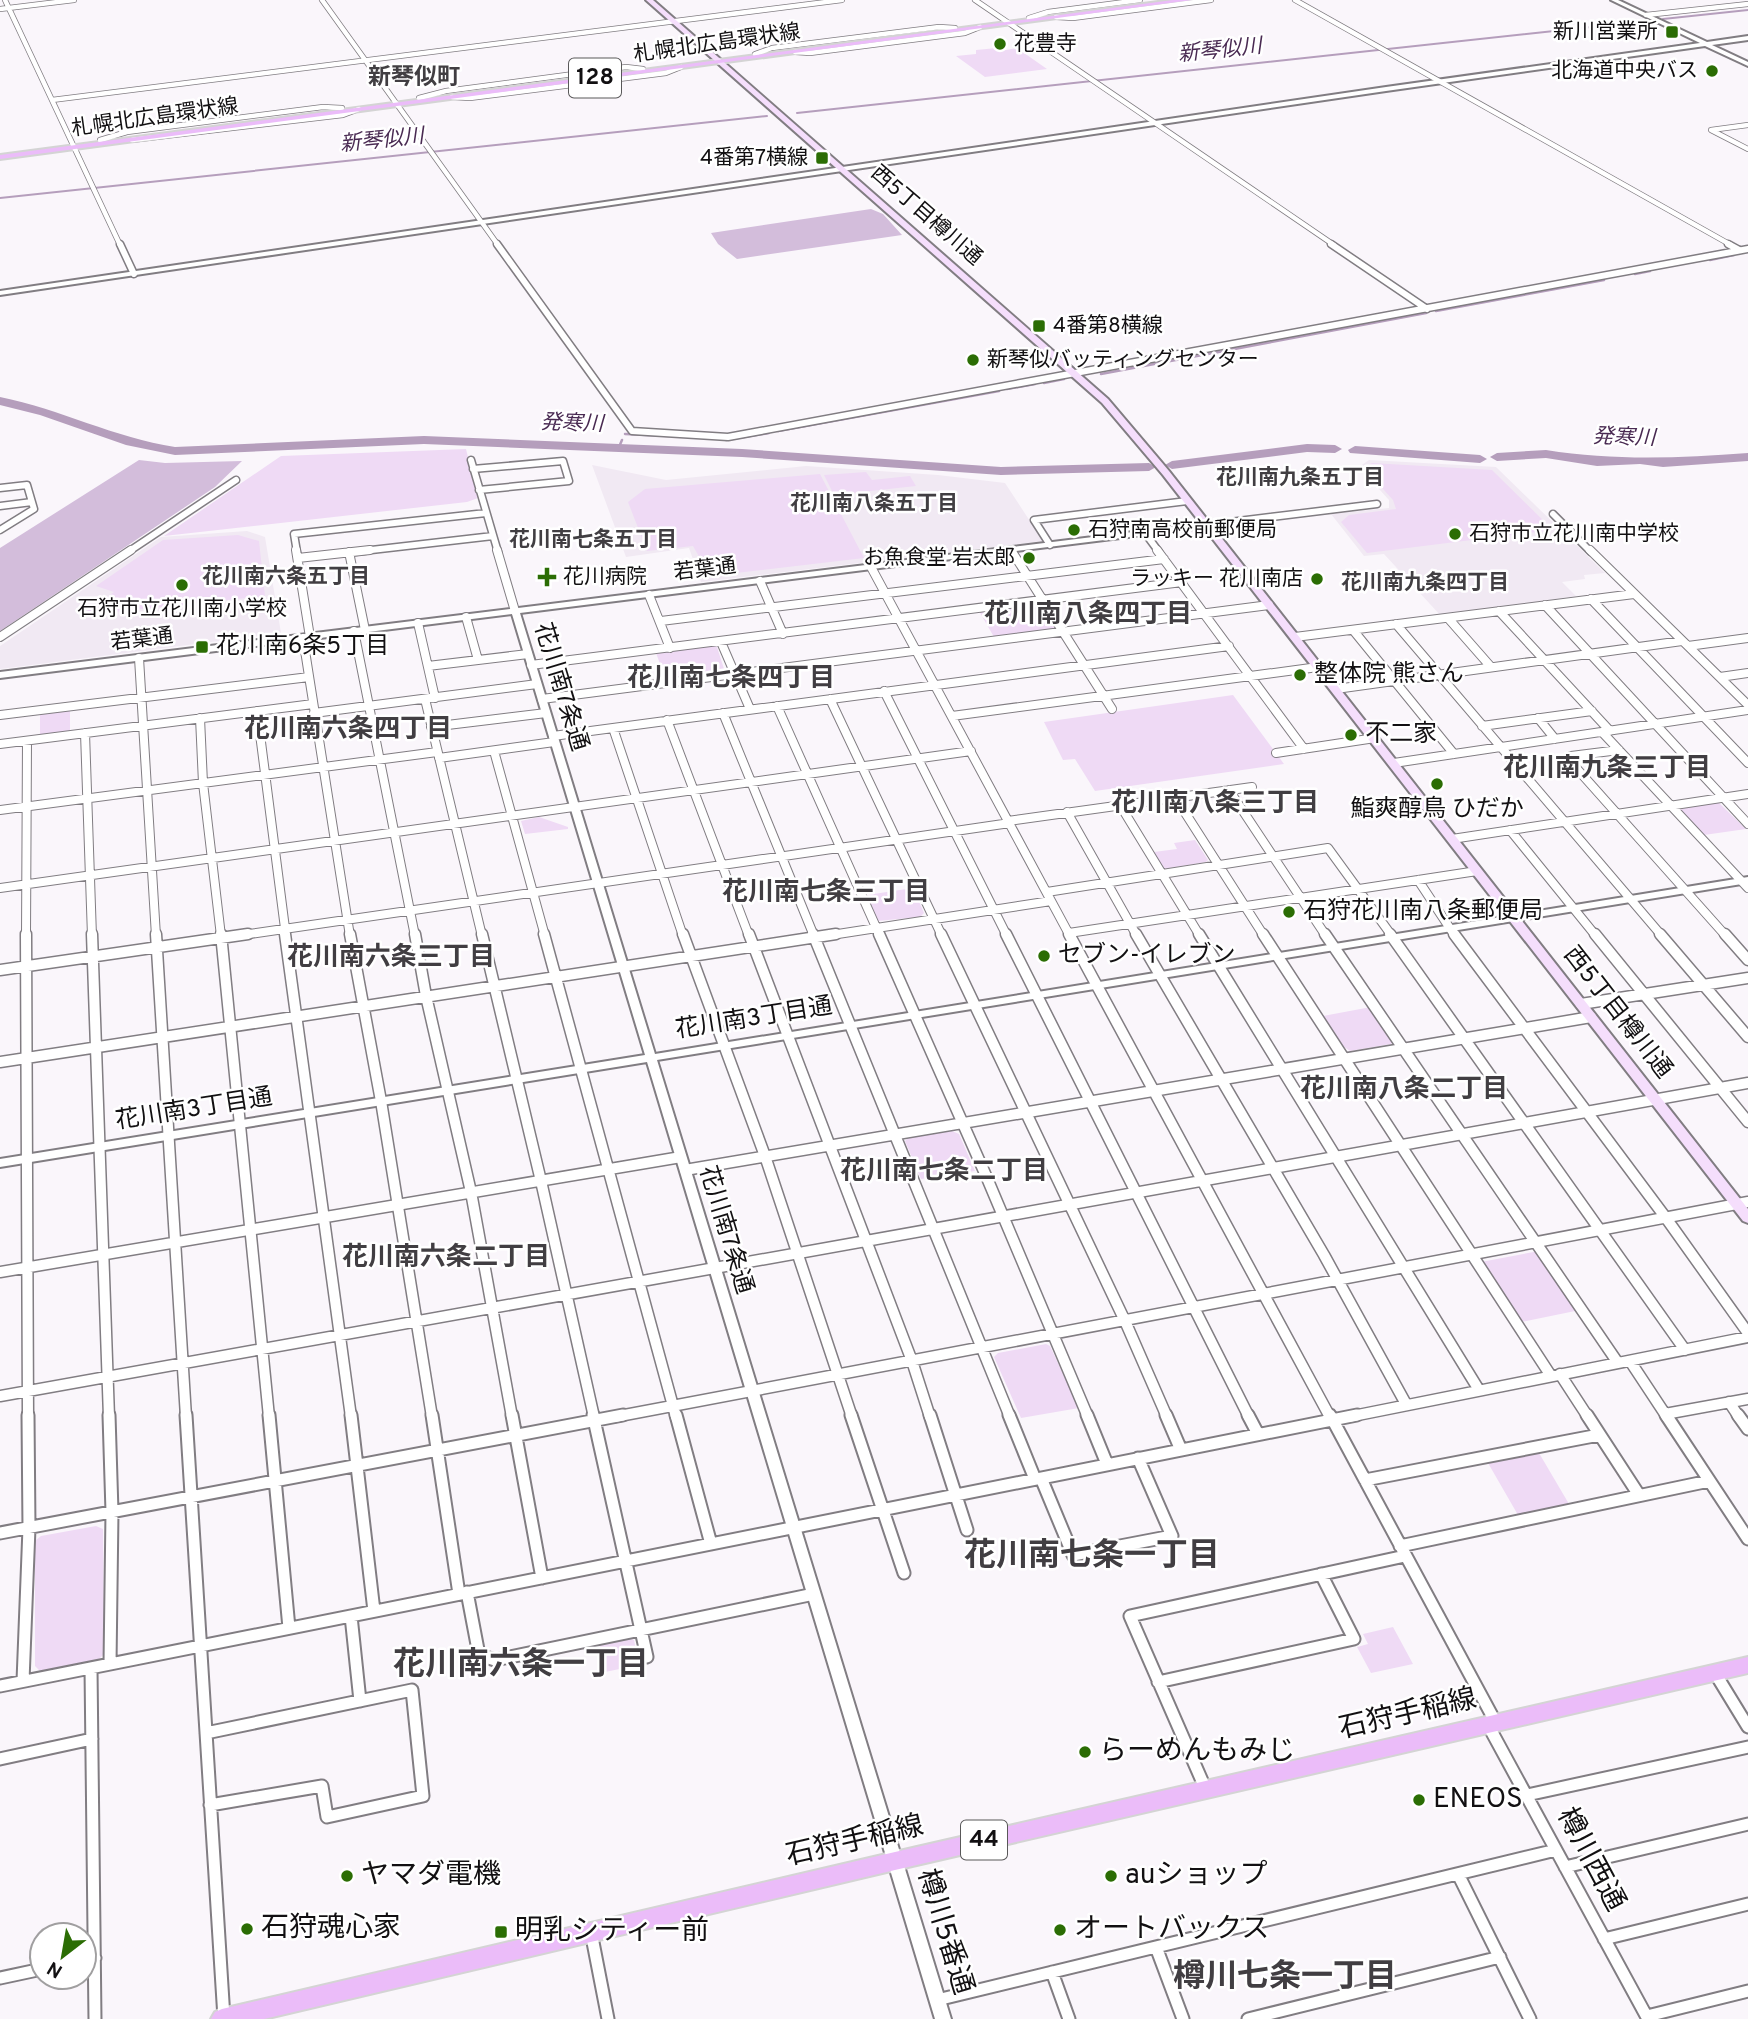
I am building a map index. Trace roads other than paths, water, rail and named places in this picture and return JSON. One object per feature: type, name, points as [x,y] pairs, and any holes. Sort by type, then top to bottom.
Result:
[{"type":"main road","name":"西5丁目樽川通","points":[[649,0],[723,60],[1081,373],[1166,473],[1655,1099],[1743,1203],[1748,1218]]},
{"type":"main road","name":"西5丁目樽川通","points":[[656,0],[677,21]]},
{"type":"main road","name":"札幌北広島環状線","points":[[0,155],[359,109],[419,98],[795,52],[1166,0]]},
{"type":"main road","name":"札幌北広島環状線","points":[[74,145],[100,139],[342,108],[452,97],[681,67],[755,54],[1189,0]]},
{"type":"main road","name":"石狩手稲線","points":[[223,2019],[1748,1665]]},
{"type":"street","points":[[5,0],[134,274]]},
{"type":"street","points":[[0,9],[74,0]]},
{"type":"street","points":[[322,0],[632,431],[728,437],[1748,249]]},
{"type":"street","points":[[52,100],[842,0]]},
{"type":"street","points":[[975,0],[1427,309]]},
{"type":"street","points":[[1029,18],[1048,12],[1140,0]]},
{"type":"street","points":[[1056,18],[1211,0]]},
{"type":"street","points":[[1295,0],[1739,250]]},
{"type":"street","points":[[1614,0],[1748,64]]},
{"type":"street","points":[[1731,0],[1745,5]]},
{"type":"street","points":[[1646,15],[1745,5]]},
{"type":"street","points":[[0,293],[1748,38]]},
{"type":"street","points":[[1748,125],[1711,130],[1748,149]]},
{"type":"street","points":[[1732,141],[1748,138]]},
{"type":"street","points":[[471,460],[515,611]]},
{"type":"street","points":[[473,469],[563,461],[569,481],[479,490]]},
{"type":"street","points":[[0,637],[236,480]]},
{"type":"street","points":[[0,488],[27,485],[34,509],[2,528]]},
{"type":"street","points":[[1050,545],[1034,520],[1187,501]]},
{"type":"street","points":[[0,506],[32,502]]},
{"type":"street","points":[[1206,525],[1377,504]]},
{"type":"street","points":[[486,513],[294,534],[307,637],[309,677],[347,919],[381,1101],[437,1451],[463,1593],[480,1655],[495,1660],[814,1594]]},
{"type":"street","points":[[1553,514],[1720,677],[1748,708]]},
{"type":"street","name":"若葉通","points":[[0,675],[1206,525]]},
{"type":"street","points":[[1145,533],[1304,749]]},
{"type":"street","points":[[298,558],[493,536]]},
{"type":"street","points":[[1011,550],[1112,709]]},
{"type":"street","points":[[349,552],[365,630]]},
{"type":"street","points":[[661,621],[1164,559]]},
{"type":"street","name":"樽川西通","points":[[871,567],[1403,1551],[1527,1795],[1647,2018]]},
{"type":"street","points":[[760,581],[783,634]]},
{"type":"street","points":[[428,666],[478,660],[530,660],[670,648],[1181,582]]},
{"type":"street","points":[[649,594],[670,648]]},
{"type":"street","points":[[1295,637],[1634,594]]},
{"type":"street","points":[[1591,599],[1748,763]]},
{"type":"street","points":[[542,699],[1269,605]]},
{"type":"street","points":[[1545,605],[1748,824]]},
{"type":"street","name":"花川南7条通","points":[[515,611],[895,1861]]},
{"type":"street","points":[[1499,611],[1592,711],[1619,750],[1746,883]]},
{"type":"street","points":[[466,617],[478,660]]},
{"type":"street","points":[[1448,618],[1490,667]]},
{"type":"street","points":[[418,623],[428,666],[431,727],[541,1181],[564,1295],[647,1657]]},
{"type":"street","points":[[1396,624],[1748,1037]]},
{"type":"street","points":[[1353,630],[1454,754]]},
{"type":"street","points":[[354,631],[396,832],[426,996],[471,1192],[542,1578]]},
{"type":"street","points":[[1336,689],[1636,647],[1748,638]]},
{"type":"street","points":[[720,642],[750,709]]},
{"type":"street","points":[[0,810],[381,759],[494,751],[667,720],[1228,646]]},
{"type":"street","points":[[139,658],[223,2019]]},
{"type":"street","points":[[952,716],[1318,667]]},
{"type":"street","points":[[1720,677],[1748,673]]},
{"type":"street","points":[[0,715],[309,677]]},
{"type":"street","points":[[0,744],[257,711],[370,706],[537,684]]},
{"type":"street","points":[[884,691],[1088,1101],[1258,1434]]},
{"type":"street","points":[[830,699],[1125,1321],[1181,1450]]},
{"type":"street","points":[[777,706],[1055,1334],[1107,1464]]},
{"type":"street","points":[[1394,763],[1704,717],[1748,708]]},
{"type":"street","points":[[257,711],[323,1217],[342,1336],[374,1611]]},
{"type":"street","points":[[1482,726],[1592,711]]},
{"type":"street","points":[[431,727],[546,713]]},
{"type":"street","points":[[723,713],[982,1348],[1073,1555],[1172,1536],[1138,1458]]},
{"type":"street","points":[[1538,718],[1555,739]]},
{"type":"street","points":[[200,719],[203,783],[232,1026],[289,1628]]},
{"type":"street","points":[[667,720],[912,1361],[967,1530]]},
{"type":"street","points":[[613,728],[690,956],[765,1156],[904,1573]]},
{"type":"street","points":[[85,733],[112,1512],[110,1664]]},
{"type":"street","points":[[1276,753],[1375,738]]},
{"type":"street","points":[[23,1681],[29,1528],[26,1268],[29,1158],[26,1058],[27,741]]},
{"type":"street","points":[[1619,750],[1571,756],[1570,761],[1748,960]]},
{"type":"street","points":[[494,751],[514,815],[555,977],[711,1544]]},
{"type":"street","points":[[0,888],[971,751]]},
{"type":"street","points":[[0,970],[1252,787]]},
{"type":"street","points":[[1229,790],[1299,898],[1336,947],[1462,1134],[1624,1362],[1665,1414],[1748,1539]]},
{"type":"street","points":[[1452,839],[1748,794]]},
{"type":"street","points":[[1175,797],[1472,1255],[1600,1435],[1639,1495]]},
{"type":"street","points":[[1120,805],[1284,1068],[1479,1390]]},
{"type":"street","points":[[1067,812],[1340,1280],[1406,1404]]},
{"type":"street","points":[[1510,830],[1748,1122]]},
{"type":"street","points":[[0,1062],[993,910],[1106,883],[1328,848],[1603,1230],[1685,1350]]},
{"type":"street","points":[[1069,933],[1477,871]]},
{"type":"street","points":[[0,1686],[1685,1350],[1748,1335],[1666,1218],[1450,929],[1418,880]]},
{"type":"street","name":"花川南3丁目通","points":[[0,1163],[914,1014],[1746,883]]},
{"type":"street","points":[[1581,1004],[1748,978]]},
{"type":"street","points":[[685,1170],[1591,1017]]},
{"type":"street","points":[[0,1396],[1748,1083]]},
{"type":"street","points":[[0,1272],[681,1157]]},
{"type":"street","points":[[0,1533],[1743,1203]]},
{"type":"street","points":[[1665,1414],[1748,1398]]},
{"type":"street","points":[[1729,1402],[1748,1429]]},
{"type":"street","points":[[1365,1480],[1600,1435]]},
{"type":"street","points":[[1206,1790],[1130,1616],[1321,1574],[1403,1551],[1709,1480]]},
{"type":"street","points":[[1158,1682],[1354,1639],[1321,1574]]},
{"type":"street","points":[[351,1616],[360,1701]]},
{"type":"street","points":[[90,1921],[91,1668]]},
{"type":"street","points":[[1714,1673],[1748,1727]]},
{"type":"street","points":[[206,1733],[412,1690],[423,1796],[327,1817],[322,1786],[211,1805]]},
{"type":"street","points":[[0,1759],[92,1740]]},
{"type":"street","points":[[1527,1795],[1748,1746]]},
{"type":"street","points":[[1565,1867],[1748,1824]]},
{"type":"street","points":[[937,2000],[1556,1850]]},
{"type":"street","name":"樽川5番通","points":[[895,1861],[943,2019]]},
{"type":"street","points":[[1458,1874],[1530,2019]]},
{"type":"street","points":[[1604,1939],[1748,1904]]},
{"type":"street","points":[[591,1932],[608,2019]]},
{"type":"street","points":[[1156,1947],[1183,2019]]},
{"type":"street","points":[[1248,2019],[1500,1957]]},
{"type":"street","points":[[0,1978],[28,1972]]},
{"type":"street","points":[[1052,1972],[1069,2019]]},
{"type":"street","points":[[92,1991],[95,2019]]},
{"type":"street","points":[[1647,2018],[1748,1991]]},
{"type":"waterway","name":"新琴似川","points":[[1663,19],[1748,10]]},
{"type":"waterway","name":"新琴似川","points":[[797,113],[1647,21]]},
{"type":"waterway","name":"新琴似川","points":[[0,198],[767,116]]},
{"type":"waterway","points":[[1710,260],[1734,255]]},
{"type":"waterway","points":[[1635,274],[1650,271]]},
{"type":"waterway","points":[[1436,311],[1604,280]]},
{"type":"waterway","points":[[1101,374],[1426,313]]},
{"type":"waterway","points":[[1044,383],[1064,379]]},
{"type":"waterway","points":[[1007,389],[1035,384]]},
{"type":"waterway","points":[[778,431],[999,391]]},
{"type":"waterway","name":"発寒川","points":[[0,401],[23,405],[130,442],[175,451],[424,440],[742,453],[1001,471],[1149,467]]},
{"type":"waterway","points":[[726,440],[769,433]]},
{"type":"waterway","points":[[625,434],[669,436]]},
{"type":"waterway","points":[[619,447],[622,440]]},
{"type":"waterway","name":"発寒川","points":[[1172,465],[1307,448],[1335,449]]},
{"type":"waterway","name":"発寒川","points":[[1355,450],[1480,459]]},
{"type":"waterway","name":"発寒川","points":[[1497,457],[1546,454],[1597,462],[1640,460],[1663,463],[1748,457]]},
{"type":"place","name":"新川営業所","points":[[1672,32]]},
{"type":"place","name":"花豊寺","points":[[1000,44]]},
{"type":"place","name":"北海道中央バス","points":[[1712,71]]},
{"type":"place","name":"4番第7横線","points":[[822,158]]},
{"type":"place","name":"4番第8横線","points":[[1039,326]]},
{"type":"place","name":"新琴似バッティングセンター","points":[[973,360]]},
{"type":"place","name":"石狩南高校前郵便局","points":[[1074,530]]},
{"type":"place","name":"石狩市立花川南中学校","points":[[1455,534]]},
{"type":"place","name":"お魚食堂 岩太郎","points":[[1029,558]]},
{"type":"place","name":"花川病院","points":[[547,577]]},
{"type":"place","name":"ラッキー 花川南店","points":[[1317,579]]},
{"type":"place","name":"石狩市立花川南小学校","points":[[182,585]]},
{"type":"place","name":"花川南6条5丁目","points":[[202,647]]},
{"type":"place","name":"整体院 熊さん","points":[[1300,675]]},
{"type":"place","name":"不二家","points":[[1351,735]]},
{"type":"place","name":"鮨爽醇鳥 ひだか","points":[[1437,784]]},
{"type":"place","name":"石狩花川南八条郵便局","points":[[1289,912]]},
{"type":"place","name":"セブン-イレブン","points":[[1044,956]]},
{"type":"place","name":"らーめんもみじ","points":[[1085,1752]]},
{"type":"place","name":"ENEOS","points":[[1419,1800]]},
{"type":"place","name":"ヤマダ電機","points":[[347,1876]]},
{"type":"place","name":"auショップ","points":[[1111,1876]]},
{"type":"place","name":"石狩魂心家","points":[[247,1929]]},
{"type":"place","name":"オートバックス","points":[[1060,1930]]},
{"type":"place","name":"明乳シティー前","points":[[501,1932]]},
{"type":"district","name":"新琴似町","points":[[414,78]]},
{"type":"district","name":"花川南九条五丁目","points":[[1300,478]]},
{"type":"district","name":"花川南八条五丁目","points":[[874,504]]},
{"type":"district","name":"花川南七条五丁目","points":[[593,540]]},
{"type":"district","name":"花川南六条五丁目","points":[[286,577]]},
{"type":"district","name":"花川南九条四丁目","points":[[1425,583]]},
{"type":"district","name":"花川南八条四丁目","points":[[1088,615]]},
{"type":"district","name":"花川南七条四丁目","points":[[731,679]]},
{"type":"district","name":"花川南六条四丁目","points":[[348,730]]},
{"type":"district","name":"花川南九条三丁目","points":[[1607,769]]},
{"type":"district","name":"花川南八条三丁目","points":[[1215,804]]},
{"type":"district","name":"花川南七条三丁目","points":[[826,893]]},
{"type":"district","name":"花川南六条三丁目","points":[[391,958]]},
{"type":"district","name":"花川南八条二丁目","points":[[1404,1090]]},
{"type":"district","name":"花川南七条二丁目","points":[[944,1172]]},
{"type":"district","name":"花川南六条二丁目","points":[[446,1258]]},
{"type":"district","name":"花川南七条一丁目","points":[[1092,1557]]},
{"type":"district","name":"花川南六条一丁目","points":[[521,1666]]},
{"type":"district","name":"樽川七条一丁目","points":[[1285,1978]]}]
